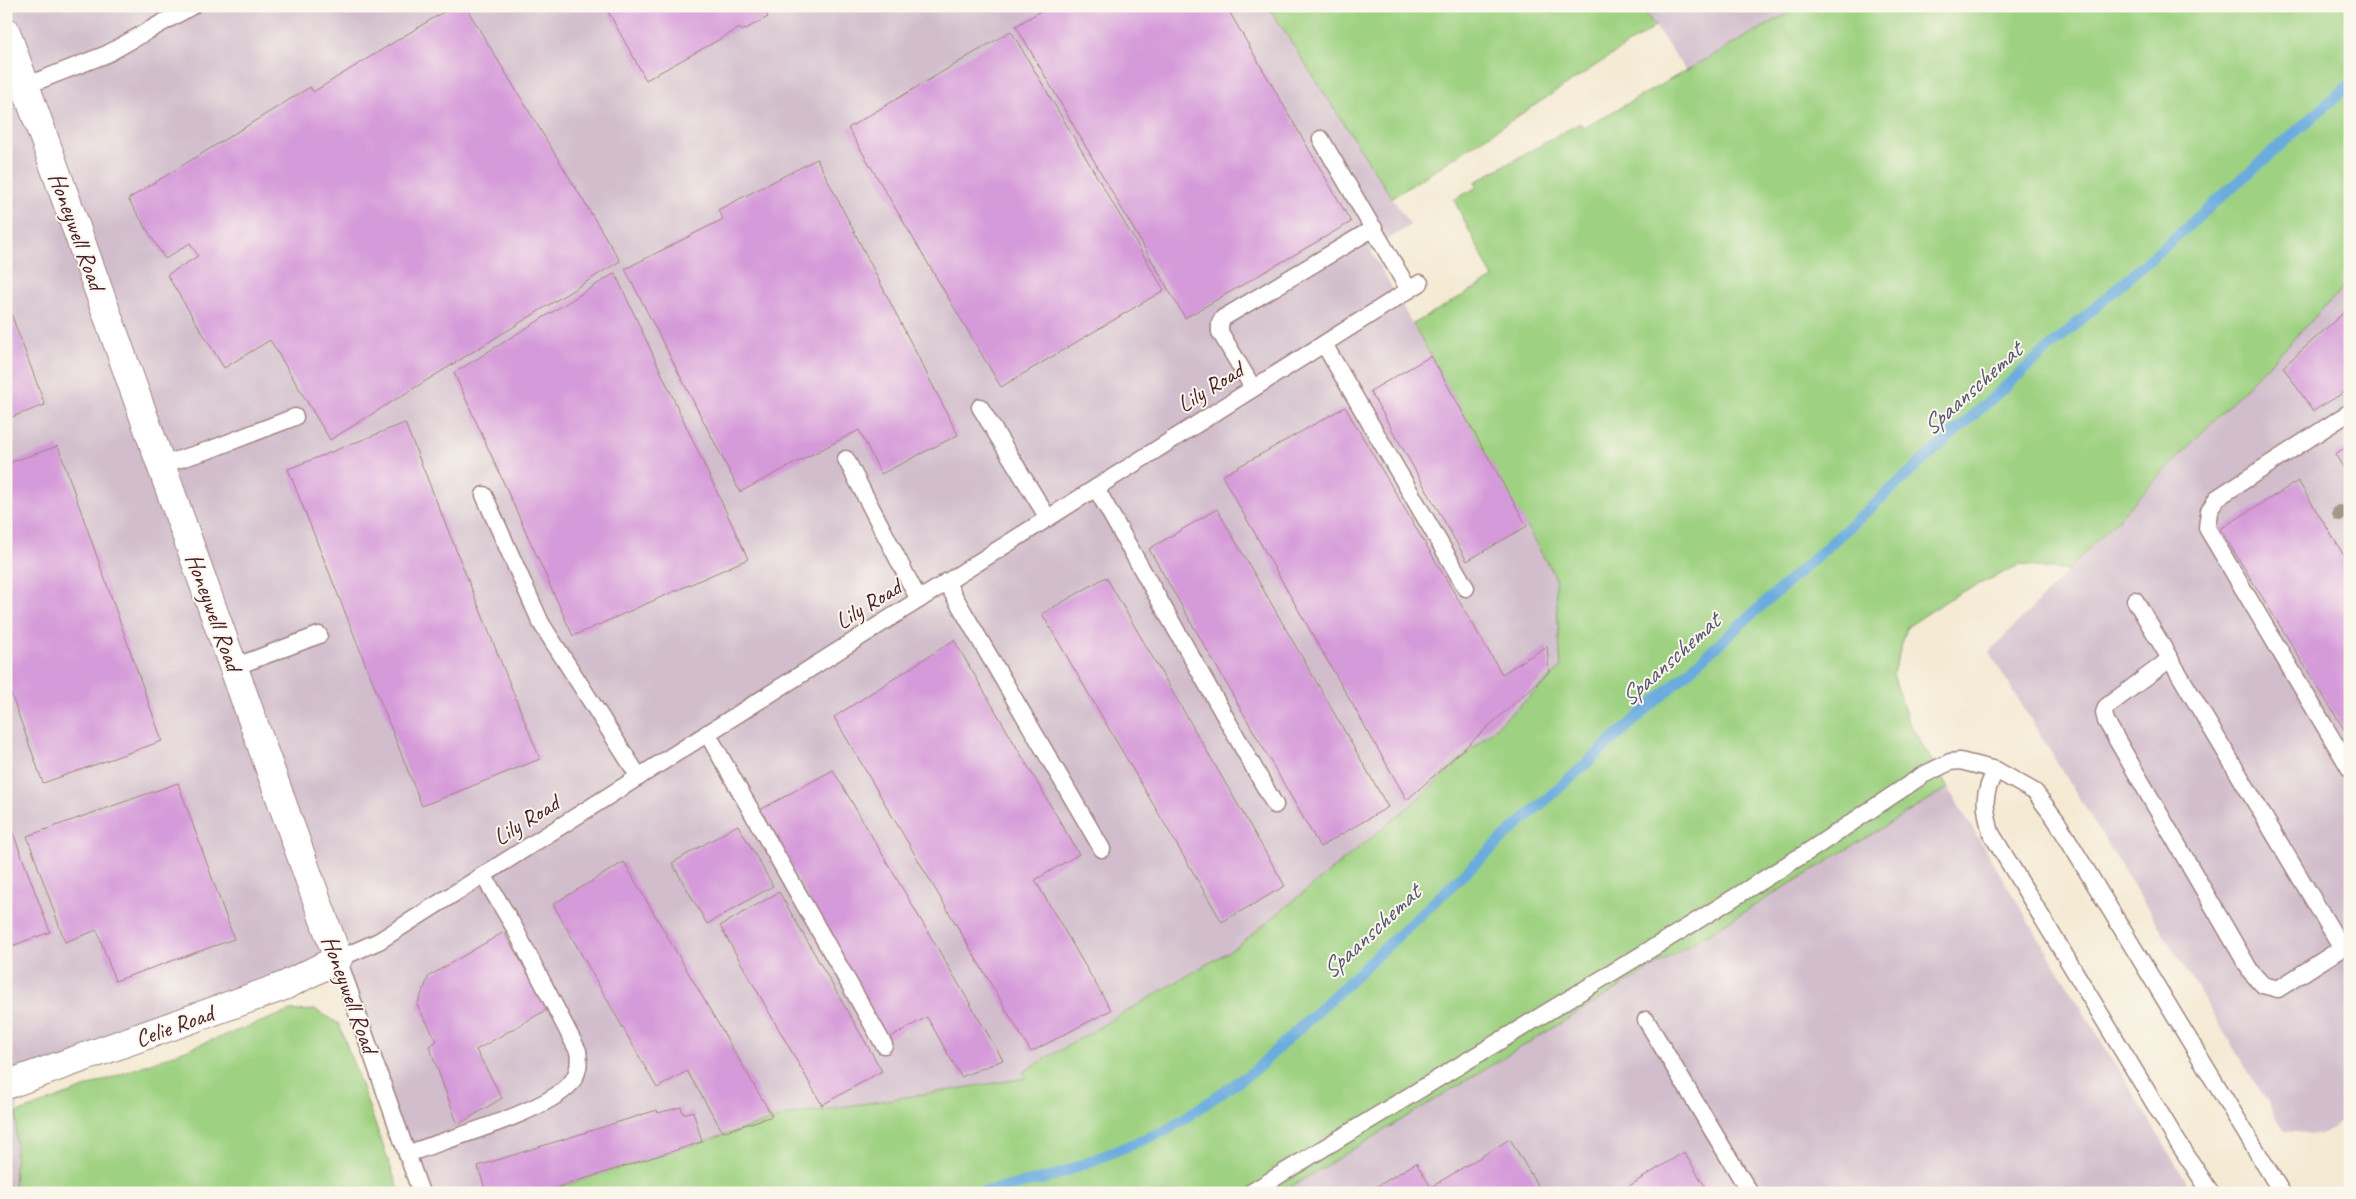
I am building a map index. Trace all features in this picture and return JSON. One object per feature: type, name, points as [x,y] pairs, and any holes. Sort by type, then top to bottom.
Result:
[{"type":"street","name":"Honeywell Road","points":[[6,32],[338,959]]},
{"type":"street","name":"Celie Road","points":[[6,1085],[284,986],[338,959]]},
{"type":"lane","points":[[25,86],[107,54],[164,13],[192,6]]},
{"type":"lane","points":[[1253,388],[1220,332],[1222,318],[1374,228],[1321,139]]},
{"type":"lane","name":"Lily Road","points":[[338,959],[379,941],[1415,286],[1374,228]]},
{"type":"lane","points":[[1324,344],[1466,588]]},
{"type":"lane","points":[[980,407],[1048,518]]},
{"type":"lane","points":[[2350,412],[2217,498],[2209,511],[2207,528],[2350,769]]},
{"type":"lane","points":[[161,465],[295,417]]},
{"type":"lane","points":[[846,459],[919,600]]},
{"type":"lane","points":[[1096,488],[1275,805]]},
{"type":"lane","points":[[484,495],[541,623],[639,777]]},
{"type":"lane","points":[[946,582],[1102,849]]},
{"type":"lane","points":[[2135,600],[2346,945],[2278,989],[2263,985],[2251,972],[2106,721],[2104,713],[2106,707],[2170,659]]},
{"type":"lane","points":[[234,667],[319,635]]},
{"type":"lane","points":[[707,733],[884,1045]]},
{"type":"lane","points":[[1250,1193],[1687,927],[1809,851],[1923,775],[1950,762],[1960,761],[1996,770],[2035,792],[2056,820],[2282,1193]]},
{"type":"lane","points":[[1996,770],[1987,786],[1984,800],[1991,833],[2177,1141],[2211,1193]]},
{"type":"lane","points":[[407,1154],[533,1108],[569,1085],[576,1075],[580,1064],[578,1051],[514,927],[483,875]]},
{"type":"lane","name":"Honeywell Road","points":[[338,959],[421,1193]]},
{"type":"lane","points":[[1646,1020],[1750,1193]]},
{"type":"shaded area","points":[[6,6],[1268,6],[1410,225],[1371,251],[1555,577],[1561,668],[1410,806],[1238,946],[1024,1071],[1026,1078],[785,1116],[539,1193],[421,1193],[338,960],[18,1081],[14,1193],[6,1193]]},
{"type":"shaded area","points":[[1641,6],[1801,6],[1686,71]]},
{"type":"shaded area","points":[[2350,281],[2350,1117],[2321,1134],[2285,1131],[1989,652]]},
{"type":"shaded area","points":[[1948,788],[2189,1186],[2185,1193],[1281,1193]]},
{"type":"green space","points":[[1268,6],[1641,6],[1655,27],[1392,198]]},
{"type":"green space","points":[[1801,6],[2350,6],[2350,281],[2067,571],[2021,565],[1957,594],[1907,627],[1893,674],[1908,721],[1948,788],[1281,1193],[539,1193],[785,1116],[1026,1078],[1023,1072],[1238,946],[1410,806],[1561,668],[1555,577],[1413,324],[1493,278],[1454,200],[1477,187],[1475,182],[1580,123],[1584,128]]},
{"type":"green space","points":[[316,1010],[339,1024],[400,1193],[14,1193],[17,1113],[290,1011]]},
{"type":"building","points":[[453,6],[465,6],[620,261],[330,440],[270,340],[224,368],[167,275],[198,256],[190,243],[165,259],[128,199],[310,87],[313,92]]},
{"type":"building","points":[[605,6],[762,6],[768,17],[742,31],[740,28],[646,80]]},
{"type":"building","points":[[1049,6],[1226,6],[1351,222],[1185,318],[1016,26]]},
{"type":"building","points":[[1011,31],[1164,290],[1001,387],[848,128]]},
{"type":"building","points":[[817,159],[958,435],[881,474],[859,430],[740,492],[625,269],[723,219],[718,210]]},
{"type":"building","points":[[615,273],[748,559],[573,636],[454,373]]},
{"type":"building","points":[[6,300],[45,405],[6,419]]},
{"type":"building","points":[[2350,307],[2350,389],[2313,411],[2283,367]]},
{"type":"building","points":[[1431,356],[1527,526],[1467,561],[1370,391]]},
{"type":"building","points":[[1345,407],[1502,674],[1547,646],[1549,672],[1407,800],[1222,476]]},
{"type":"building","points":[[405,423],[540,759],[422,806],[288,469]]},
{"type":"building","points":[[2350,445],[2350,478],[2335,454]]},
{"type":"building","points":[[58,446],[162,741],[43,783],[6,680],[6,464]]},
{"type":"building","points":[[2298,481],[2350,565],[2350,739],[2220,529]]},
{"type":"building","points":[[1217,509],[1388,807],[1320,847],[1149,549]]},
{"type":"building","points":[[1106,577],[1285,886],[1222,922],[1042,614]]},
{"type":"building","points":[[954,640],[1079,854],[1035,880],[1111,1010],[1031,1052],[834,717]]},
{"type":"building","points":[[833,770],[1003,1060],[961,1077],[927,1017],[887,1039],[760,810]]},
{"type":"building","points":[[178,783],[234,939],[115,981],[97,930],[65,942],[27,836]]},
{"type":"building","points":[[6,814],[50,932],[6,948]]},
{"type":"building","points":[[738,825],[773,886],[707,924],[672,863]]},
{"type":"building","points":[[624,862],[772,1116],[723,1132],[687,1071],[657,1088],[553,904]]},
{"type":"building","points":[[779,892],[882,1071],[822,1105],[720,926]]},
{"type":"building","points":[[504,932],[548,1009],[476,1050],[502,1098],[458,1125],[429,1046],[437,1041],[417,1005],[429,976]]},
{"type":"building","points":[[681,1107],[683,1114],[693,1111],[702,1142],[539,1193],[486,1193],[478,1166],[657,1110],[658,1113]]},
{"type":"building","points":[[1510,1139],[1542,1193],[1366,1193],[1416,1163],[1431,1187]]},
{"type":"building","points":[[1684,1152],[1709,1193],[1618,1193]]},
{"type":"waterway","name":"Spaanschemat","points":[[978,1193],[1052,1177],[1167,1130],[1254,1071],[1469,869],[2017,376],[2350,84]]}]
